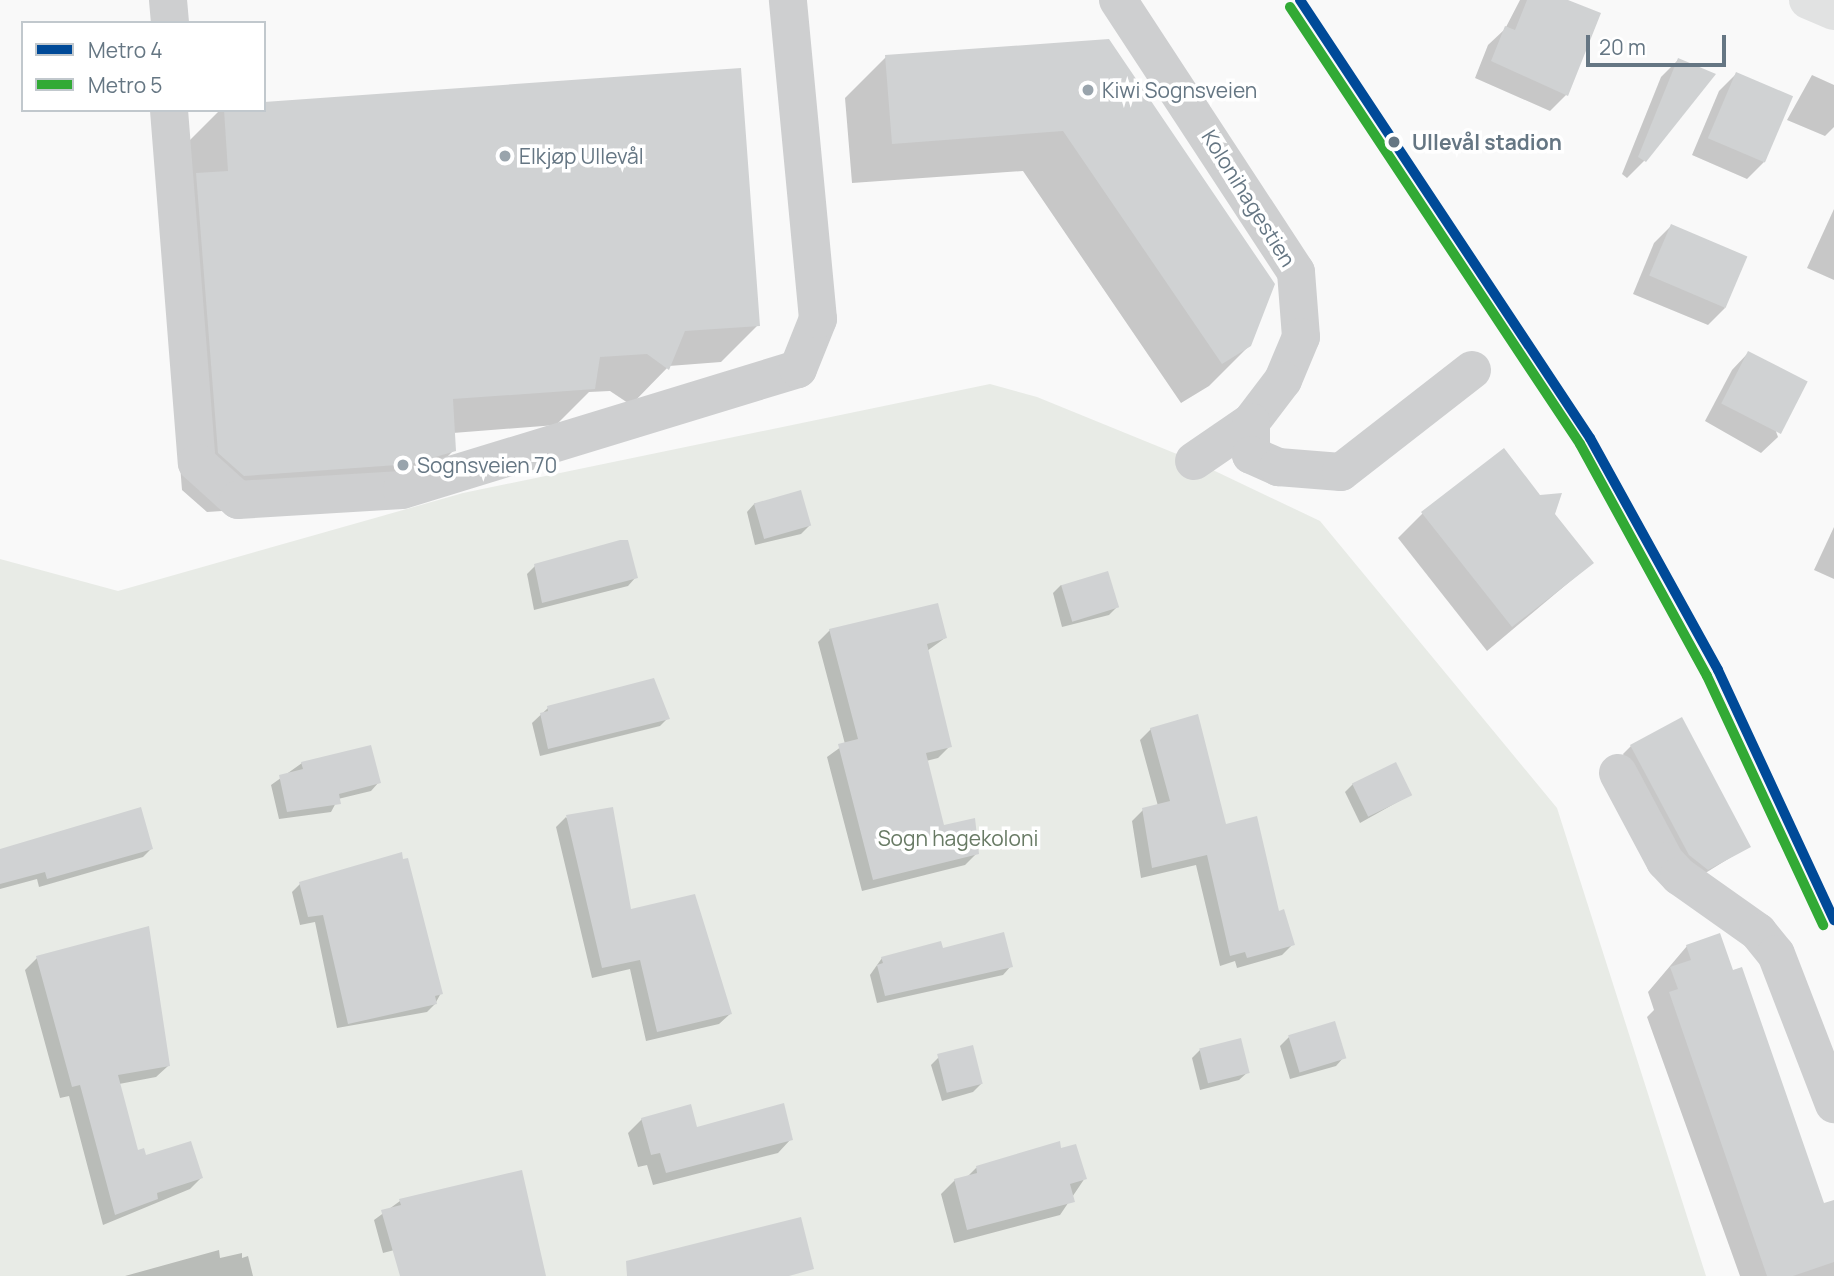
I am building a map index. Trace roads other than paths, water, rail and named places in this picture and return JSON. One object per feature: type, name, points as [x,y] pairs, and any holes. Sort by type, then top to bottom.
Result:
[{"type":"main road","points":[[1808,0],[1834,11]]},
{"type":"lane","points":[[168,0],[170,21]]},
{"type":"lane","points":[[169,112],[197,463],[238,500],[403,477],[798,369],[818,319],[788,0]]},
{"type":"lane","name":"Kolonihagestien","points":[[1118,0],[1296,272],[1301,337],[1283,380],[1251,422],[1194,461]]},
{"type":"lane","points":[[1251,422],[1251,455],[1278,467],[1341,472],[1472,370]]},
{"type":"lane","points":[[1618,773],[1665,861],[1679,876],[1758,932],[1776,954],[1834,1104]]},
{"type":"metro line","name":"4","points":[[1300,0],[1590,438],[1718,670],[1834,920]]},
{"type":"metro line","name":"5","points":[[1290,7],[1580,444],[1707,676],[1823,925]]},
{"type":"place","name":"Kiwi Sognsveien","points":[[1088,90]]},
{"type":"place","name":"Ullevål stadion","points":[[1394,142]]},
{"type":"place","name":"Elkjøp Ullevål","points":[[505,156]]},
{"type":"place","name":"Sognsveien 70","points":[[403,465]]},
{"type":"park label","name":"Sogn hagekoloni","points":[[958,838]]}]
